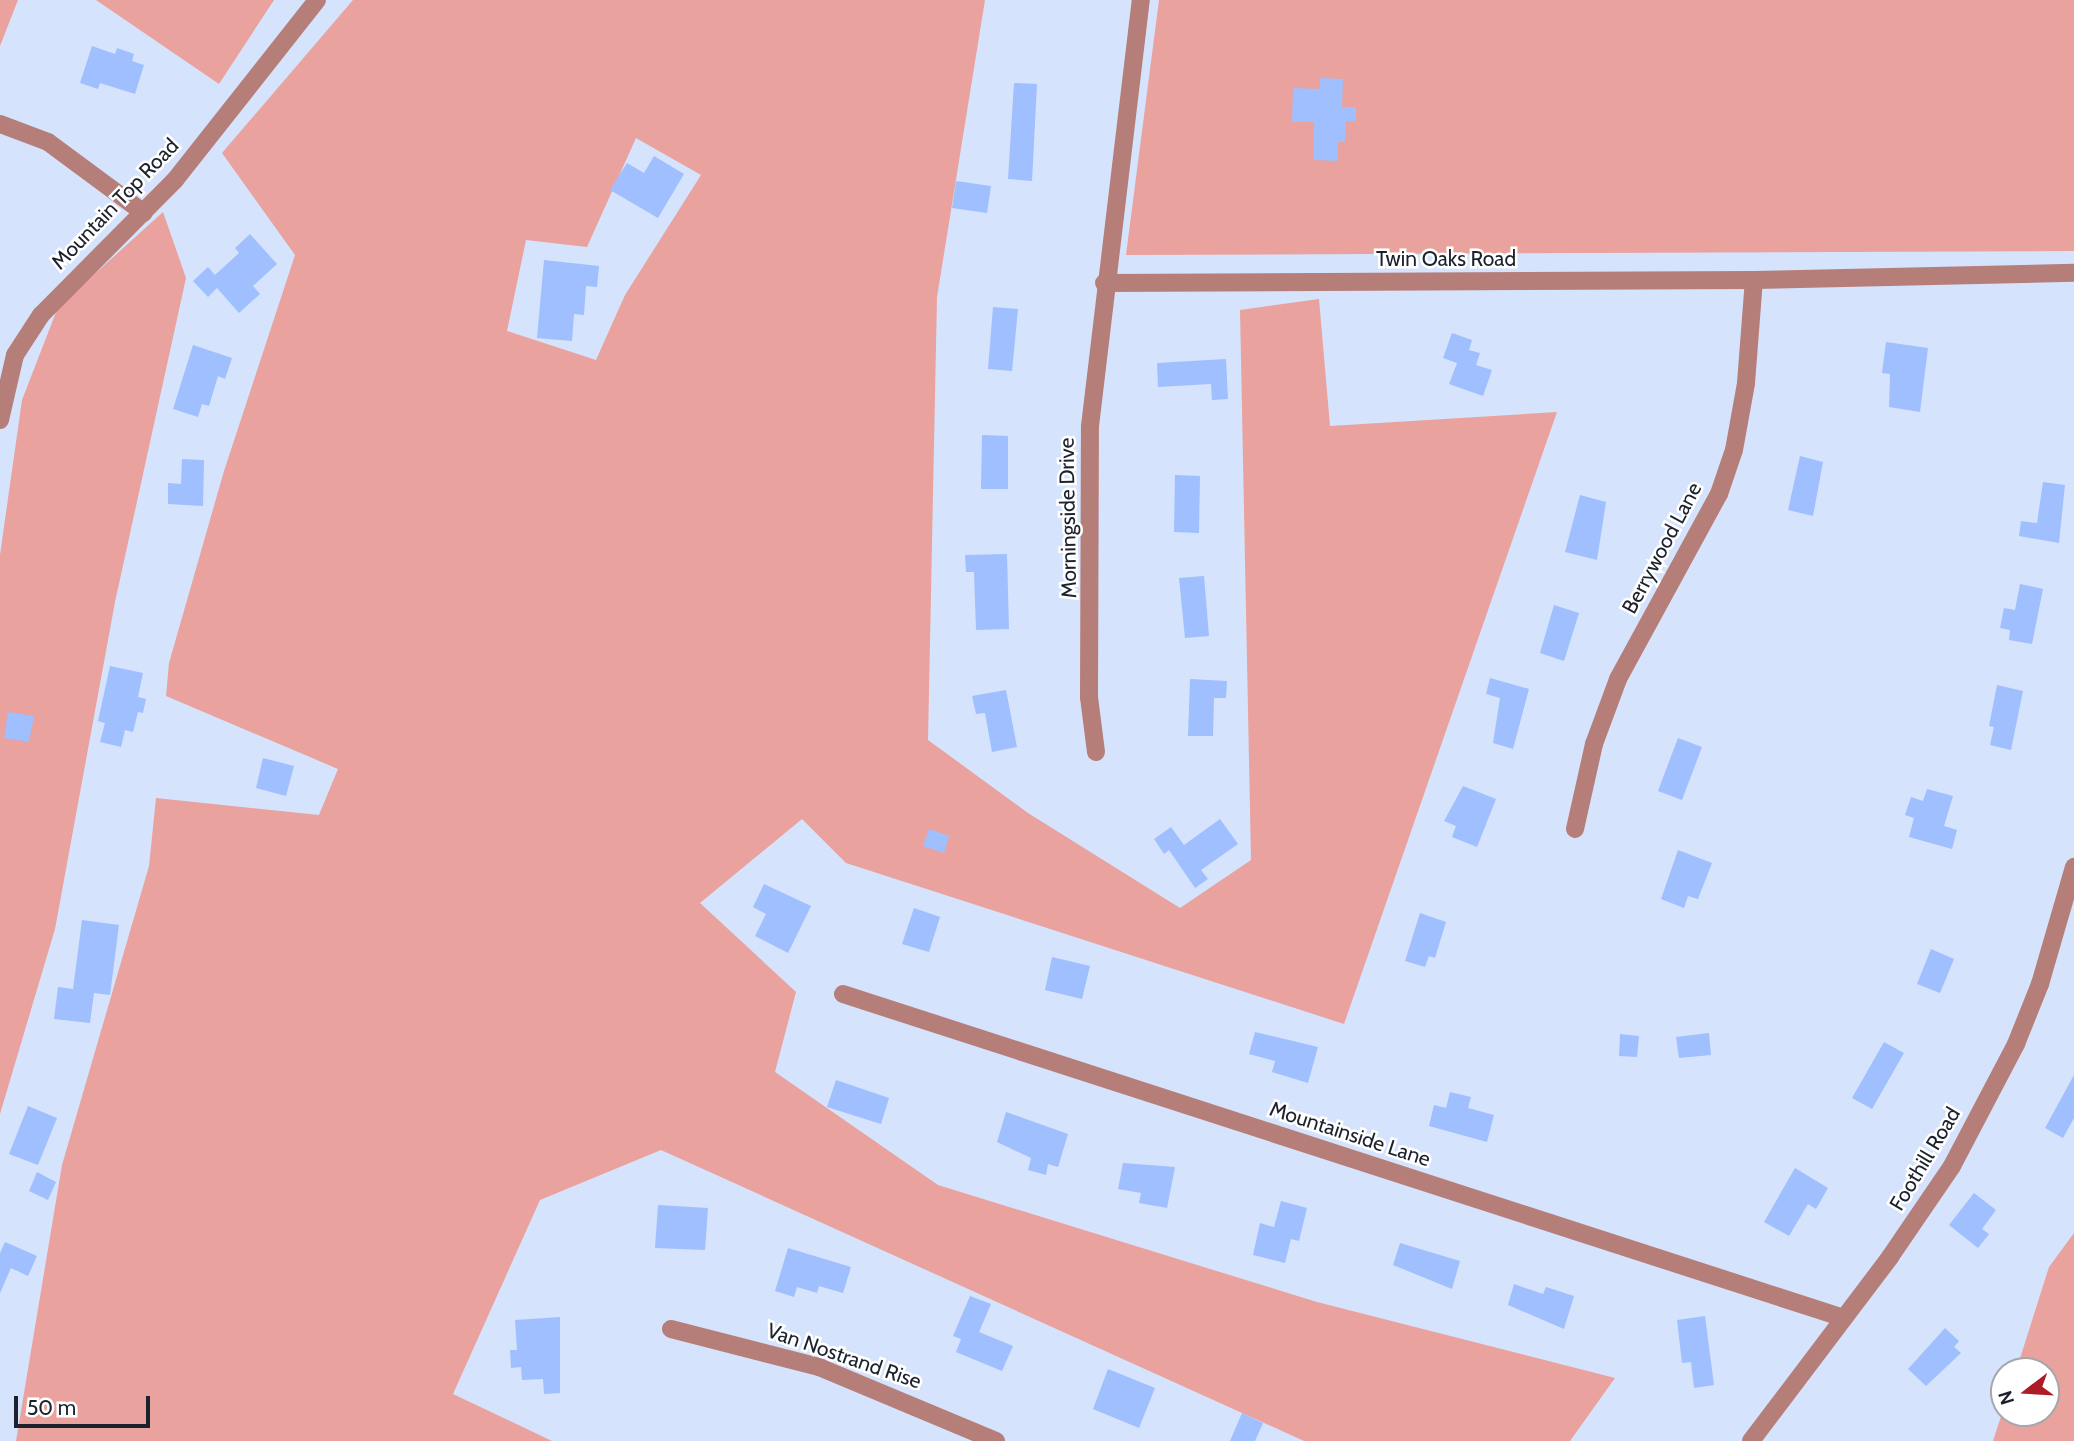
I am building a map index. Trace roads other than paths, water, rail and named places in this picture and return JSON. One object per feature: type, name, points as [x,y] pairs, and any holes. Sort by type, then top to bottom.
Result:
[{"type":"street","name":"Mountain Top Road","points":[[0,420],[4,389],[25,336],[75,278],[144,213],[317,0]]},
{"type":"street","points":[[1104,283],[1140,0]]},
{"type":"street","points":[[0,124],[48,142],[144,213]]},
{"type":"street","name":"Twin Oaks Road","points":[[1104,283],[1754,280],[2074,272]]},
{"type":"street","name":"Berrywood Lane","points":[[1575,829],[1594,744],[1618,679],[1719,494],[1734,450],[1746,383],[1754,280]]},
{"type":"street","name":"Morningside Drive","points":[[1096,752],[1089,697],[1093,604],[1087,505],[1104,283]]},
{"type":"street","name":"Foothill Road","points":[[1751,1441],[1844,1318],[1952,1166],[2016,1044],[2040,984],[2071,890],[2074,867]]},
{"type":"street","name":"Mountainside Lane","points":[[843,994],[1844,1318]]},
{"type":"street","name":"Van Nostrand Rise","points":[[671,1329],[819,1367],[996,1441]]}]
